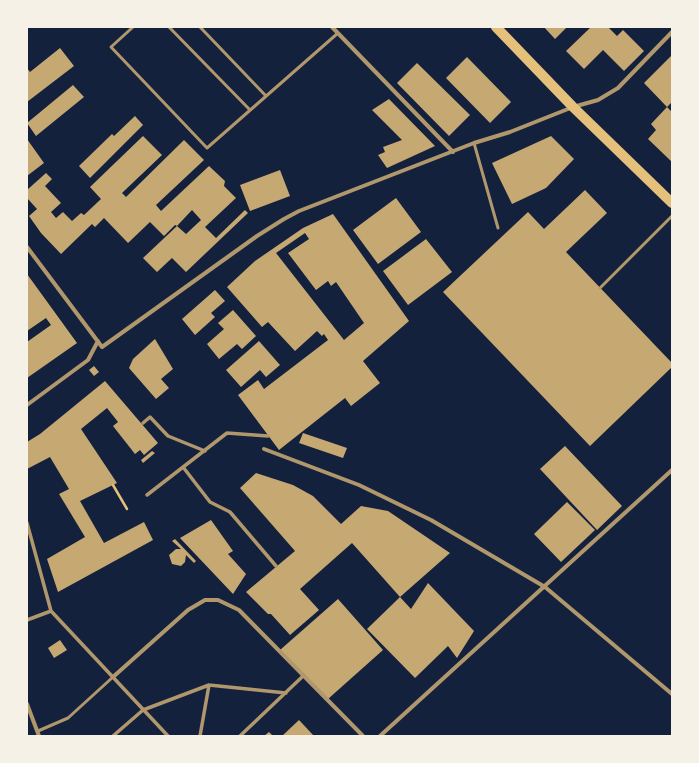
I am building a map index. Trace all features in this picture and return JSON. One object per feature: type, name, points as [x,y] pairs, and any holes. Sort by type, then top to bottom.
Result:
[{"type":"main road","points":[[496,27],[573,107],[672,203]]},
{"type":"street","points":[[332,27],[453,152]]},
{"type":"street","points":[[27,247],[102,347],[257,236],[284,219],[474,143],[510,132],[573,107],[598,100],[618,88],[672,32]]},
{"type":"street","points":[[27,405],[88,360],[98,341]]},
{"type":"street","points":[[143,423],[150,417],[168,436],[205,451]]},
{"type":"street","points":[[147,495],[227,433],[268,436]]},
{"type":"street","points":[[264,449],[359,485],[431,520],[545,587],[672,694]]},
{"type":"street","points":[[183,467],[210,502],[230,512],[276,566]]},
{"type":"street","points":[[380,736],[672,470]]},
{"type":"street","points":[[27,523],[51,611],[168,736]]},
{"type":"street","points":[[113,677],[188,610],[205,600],[218,600],[226,602],[239,610],[363,736]]},
{"type":"street","points":[[27,620],[51,611]]},
{"type":"street","points":[[240,736],[302,678]]},
{"type":"street","points":[[200,736],[209,685]]},
{"type":"street","points":[[113,736],[143,710],[209,685],[286,693]]},
{"type":"street","points":[[27,704],[39,736]]},
{"type":"lane","points":[[133,27],[111,47],[207,148],[338,33]]},
{"type":"lane","points":[[170,27],[250,110]]},
{"type":"lane","points":[[200,27],[266,96]]},
{"type":"lane","points":[[474,143],[498,228]]},
{"type":"lane","points":[[600,288],[672,216]]},
{"type":"lane","points":[[38,731],[68,718],[113,677]]},
{"type":"path","points":[[113,484],[128,509]]},
{"type":"building","points":[[544,27],[567,27],[555,39]]},
{"type":"building","points":[[591,27],[608,27],[617,36],[623,30],[644,51],[624,71],[603,50],[584,69],[566,51]]},
{"type":"building","points":[[60,48],[74,66],[27,102],[27,68],[30,72]]},
{"type":"building","points":[[672,55],[672,102],[667,107],[644,83]]},
{"type":"building","points":[[467,57],[511,102],[490,123],[446,78]]},
{"type":"building","points":[[417,63],[470,115],[449,136],[397,83]]},
{"type":"building","points":[[73,85],[84,97],[36,136],[27,123]]},
{"type":"building","points":[[389,99],[435,146],[387,168],[378,155],[385,152],[383,147],[402,140],[372,110]]},
{"type":"building","points":[[667,107],[672,112],[672,162],[648,139],[656,130],[651,124]]},
{"type":"building","points":[[135,116],[143,125],[90,178],[79,166],[112,134],[114,136]]},
{"type":"building","points":[[143,136],[162,155],[122,193],[126,197],[184,140],[204,160],[156,205],[161,211],[209,166],[225,181],[224,186],[236,198],[205,227],[216,238],[245,210],[248,213],[186,272],[172,258],[157,272],[143,258],[177,226],[175,225],[164,236],[150,222],[128,243],[104,218],[95,227],[92,224],[61,254],[41,233],[29,216],[37,209],[27,198],[27,190],[46,173],[52,179],[45,186],[61,203],[51,212],[56,218],[63,212],[72,221],[81,213],[84,215],[101,199],[90,187]],"holes":[[[192,210],[201,220],[186,234],[177,226]]]},
{"type":"building","points":[[551,136],[574,159],[546,188],[512,204],[492,163]]},
{"type":"building","points":[[27,139],[44,163],[27,176]]},
{"type":"building","points":[[280,170],[290,196],[250,211],[240,185]]},
{"type":"building","points":[[585,190],[607,213],[566,252],[672,363],[672,367],[590,446],[443,292],[528,212],[544,229]]},
{"type":"building","points":[[396,198],[421,232],[378,264],[353,230]]},
{"type":"building","points":[[333,214],[409,321],[363,361],[380,383],[351,406],[345,398],[279,450],[238,395],[258,380],[264,389],[328,340],[324,334],[322,336],[317,331],[295,351],[268,322],[262,327],[227,287],[255,261],[303,228]],"holes":[[[305,233],[309,239],[288,253],[316,290],[328,281],[331,286],[336,282],[364,323],[344,340],[276,253]]]},
{"type":"building","points":[[426,239],[452,272],[408,305],[383,271]]},
{"type":"building","points":[[27,274],[77,343],[27,378],[27,342],[51,325],[46,318],[27,331]]},
{"type":"building","points":[[215,290],[225,301],[211,313],[215,317],[195,335],[182,319]]},
{"type":"building","points":[[233,310],[256,336],[242,349],[237,344],[219,359],[207,344],[224,329],[218,323]]},
{"type":"building","points":[[155,339],[173,369],[161,379],[169,388],[156,399],[129,368],[133,359]]},
{"type":"building","points":[[259,341],[280,365],[266,377],[260,370],[241,387],[226,370]]},
{"type":"building","points":[[94,366],[99,372],[94,376],[89,370]]},
{"type":"building","points":[[105,381],[158,443],[144,455],[140,450],[135,454],[113,426],[118,422],[107,408],[81,429],[117,483],[80,501],[104,543],[144,522],[153,540],[58,592],[47,559],[85,537],[59,494],[69,489],[50,457],[27,469],[27,442],[40,434]]},
{"type":"building","points":[[303,433],[347,448],[343,458],[299,443]]},
{"type":"building","points":[[565,446],[622,506],[597,530],[540,469]]},
{"type":"building","points":[[152,451],[155,453],[143,463],[141,460]]},
{"type":"building","points":[[256,473],[293,485],[313,496],[341,524],[361,506],[388,511],[450,553],[400,597],[352,543],[300,589],[319,610],[290,635],[271,614],[268,614],[246,592],[295,551],[240,488]]},
{"type":"building","points":[[567,502],[595,530],[561,562],[534,534]]},
{"type":"building","points":[[211,520],[233,551],[228,554],[246,574],[233,594],[180,538]]},
{"type":"building","points":[[175,539],[196,561],[194,563],[186,555],[185,562],[181,566],[172,564],[169,555],[176,549],[181,549],[172,541]]},
{"type":"building","points":[[428,583],[474,631],[457,658],[448,646],[415,678],[367,629],[400,597],[411,609]]},
{"type":"building","points":[[338,599],[383,650],[328,699],[280,650]]},
{"type":"building","points":[[60,640],[67,650],[54,658],[48,648]]},
{"type":"building","points":[[299,720],[314,736],[282,736]]},
{"type":"building","points":[[269,732],[273,736],[264,736]]}]
